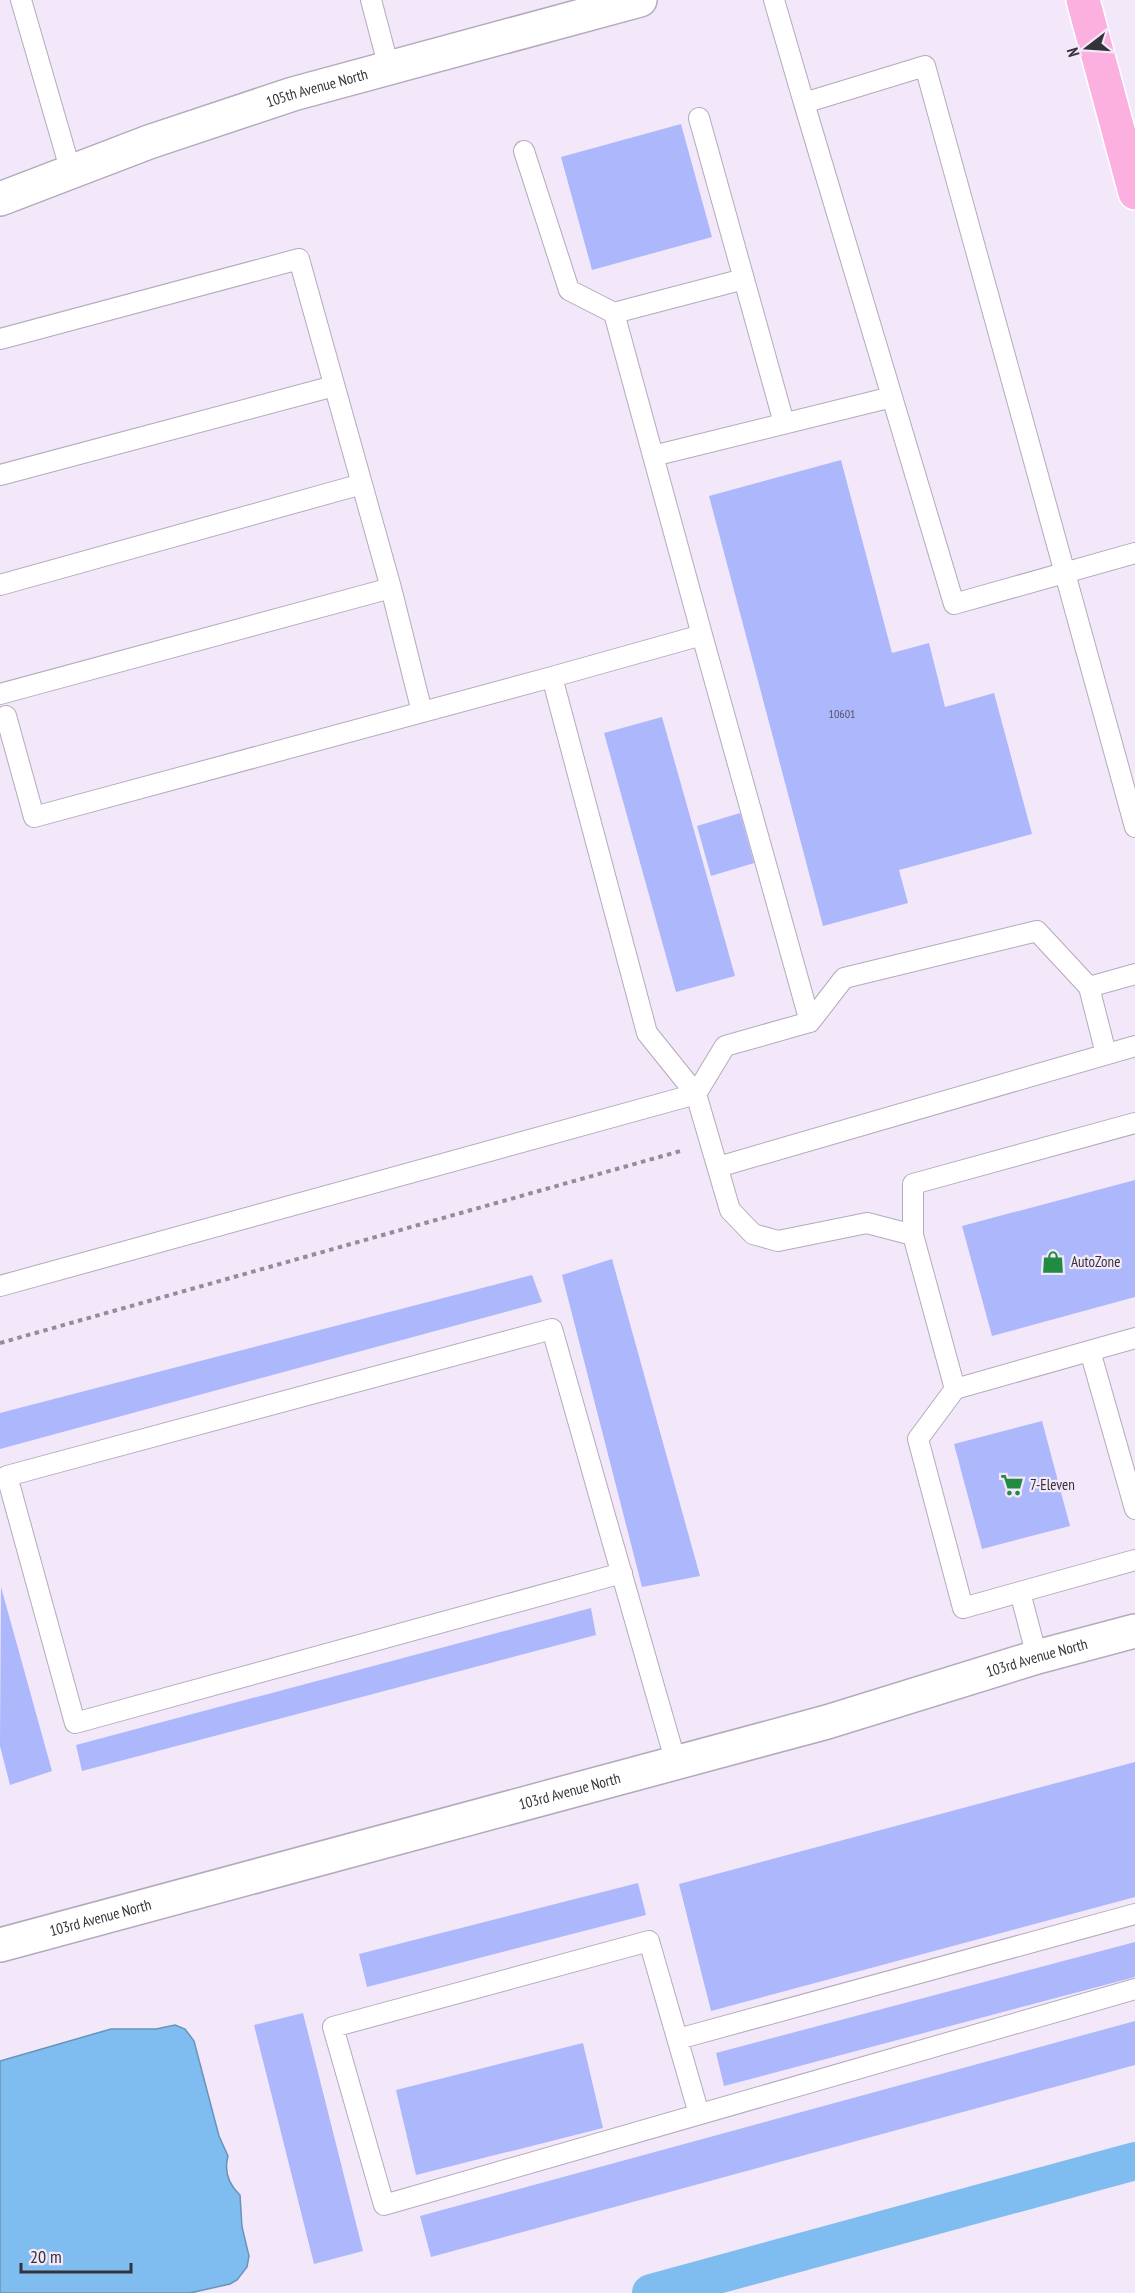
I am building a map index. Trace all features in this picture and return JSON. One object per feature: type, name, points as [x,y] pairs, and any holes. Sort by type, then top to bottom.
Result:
[{"type":"highway","points":[[1083,0],[1135,193]]},
{"type":"street","name":"105th Avenue North","points":[[0,199],[149,142],[293,94],[640,0]]},
{"type":"street","name":"103rd Avenue North","points":[[0,1945],[827,1722],[1037,1657],[1135,1631]]},
{"type":"lane","points":[[21,0],[71,172]]},
{"type":"lane","points":[[371,0],[389,68]]},
{"type":"lane","points":[[774,0],[954,604],[1135,554]]},
{"type":"lane","points":[[804,103],[926,66],[1135,827]]},
{"type":"lane","points":[[699,118],[784,423]]},
{"type":"lane","points":[[524,151],[569,290],[614,313],[744,279]]},
{"type":"lane","points":[[0,339],[298,259],[391,588],[422,712]]},
{"type":"lane","points":[[614,313],[810,1022]]},
{"type":"lane","points":[[0,476],[334,386]]},
{"type":"lane","points":[[653,456],[892,397]]},
{"type":"lane","points":[[0,585],[362,484]]},
{"type":"lane","points":[[391,588],[0,695],[3,717],[34,817],[702,635]]},
{"type":"lane","points":[[552,677],[647,1034],[696,1094],[730,1210],[753,1234],[778,1241],[867,1223],[913,1235]]},
{"type":"lane","points":[[0,1286],[696,1094],[725,1046],[810,1022],[844,978],[1037,931],[1089,987],[1107,1054]]},
{"type":"lane","points":[[1089,987],[1135,974]]},
{"type":"lane","points":[[718,1167],[1135,1046]]},
{"type":"lane","points":[[955,1389],[913,1235],[913,1184],[1135,1123]]},
{"type":"lane","points":[[622,1574],[75,1723],[7,1476],[552,1329],[622,1574],[676,1763]]},
{"type":"lane","points":[[1135,1338],[955,1389],[918,1439],[963,1608],[1135,1560]]},
{"type":"lane","points":[[1090,1351],[1135,1509]]},
{"type":"lane","points":[[1020,1592],[1037,1657]]},
{"type":"lane","points":[[678,2039],[1135,1914]]},
{"type":"lane","points":[[699,2114],[650,1941],[333,2027],[384,2205],[1135,1989]]},
{"type":"path","points":[[0,1343],[710,1142]]},
{"type":"water","points":[[175,2025],[185,2029],[194,2041],[219,2136],[228,2156],[226,2167],[228,2177],[240,2195],[242,2227],[249,2256],[247,2267],[237,2280],[230,2284],[190,2293],[0,2293],[0,2061],[111,2029],[156,2029]]},
{"type":"building","points":[[681,124],[712,237],[592,270],[561,157]]},
{"type":"building","points":[[841,460],[892,653],[929,643],[945,707],[994,693],[1032,834],[899,870],[908,903],[823,926],[709,496]]},
{"type":"building","points":[[662,717],[735,976],[676,992],[604,733]]},
{"type":"building","points":[[740,813],[754,863],[711,876],[697,826]]},
{"type":"building","name":"AutoZone","points":[[1135,1180],[1135,1297],[992,1336],[962,1226]]},
{"type":"building","points":[[612,1259],[700,1576],[642,1587],[562,1275]]},
{"type":"building","points":[[532,1275],[542,1302],[0,1449],[0,1413]]},
{"type":"building","name":"7-Eleven","points":[[1042,1421],[1070,1526],[982,1549],[954,1444]]},
{"type":"building","points":[[1,1587],[52,1771],[10,1785],[0,1746]]},
{"type":"building","points":[[591,1608],[596,1635],[82,1771],[76,1745]]},
{"type":"building","points":[[1135,1762],[1135,1897],[711,2011],[679,1884]]},
{"type":"building","points":[[638,1883],[646,1915],[367,1987],[359,1954]]},
{"type":"building","points":[[1135,1942],[1135,1977],[724,2086],[716,2053]]},
{"type":"building","points":[[303,2013],[363,2251],[314,2264],[254,2025]]},
{"type":"building","points":[[1135,2021],[1135,2065],[431,2257],[420,2216]]},
{"type":"building","points":[[583,2043],[603,2128],[416,2175],[396,2090]]},
{"type":"waterway","points":[[651,2293],[1135,2161]]},
{"type":"place","name":"AutoZone","points":[[1053,1262]]},
{"type":"place","name":"7-Eleven","points":[[1012,1485]]}]
